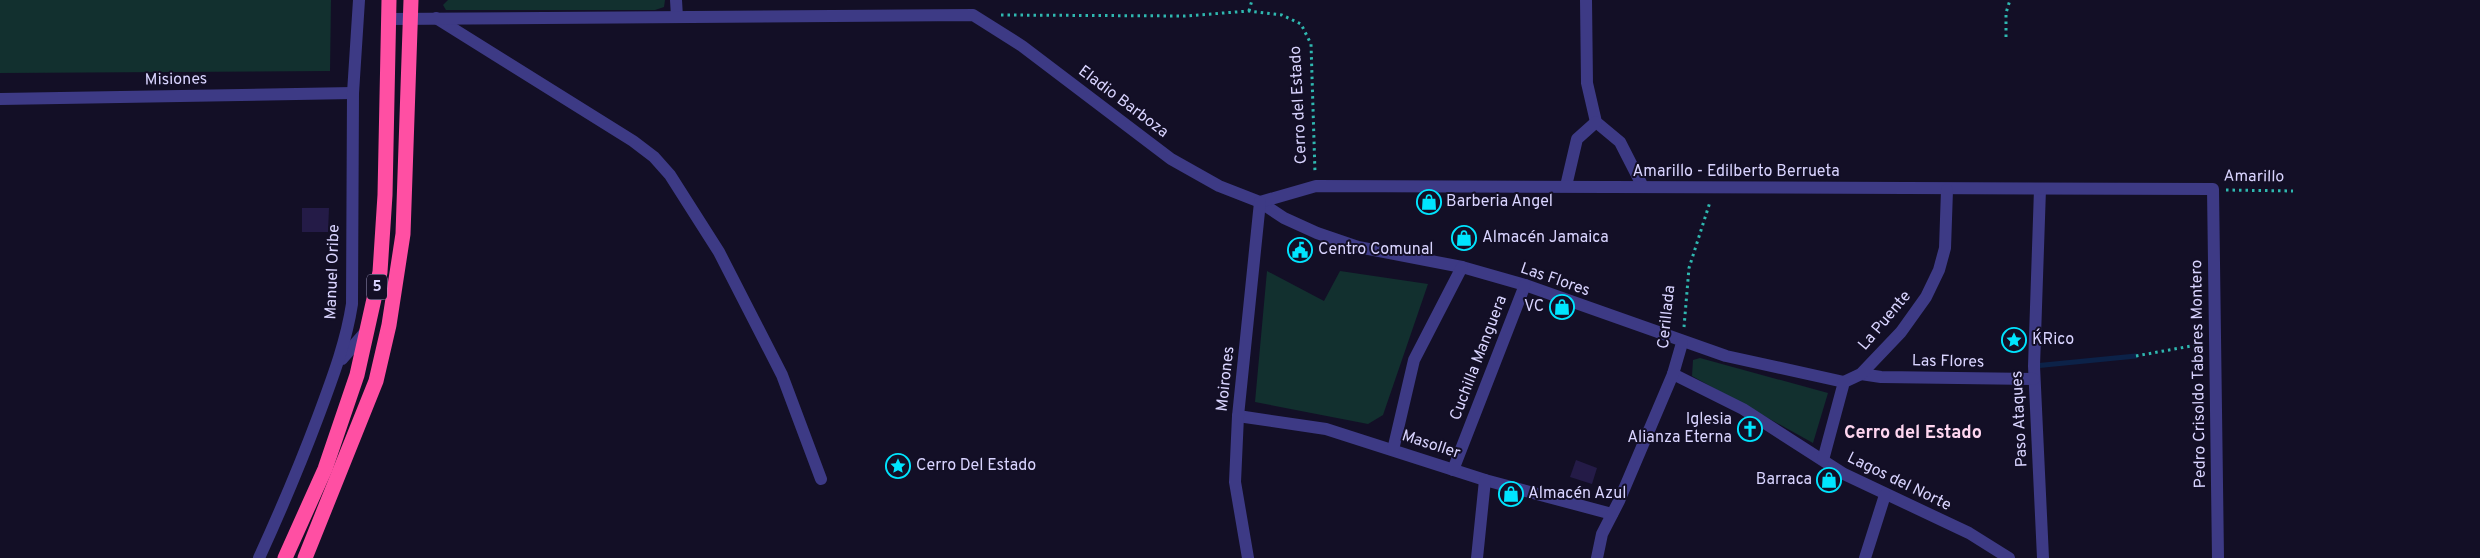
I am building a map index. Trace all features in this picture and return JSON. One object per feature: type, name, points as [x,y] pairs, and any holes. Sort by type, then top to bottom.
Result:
[{"type":"highway","name":"5","points":[[285,558],[325,469],[357,374],[380,272],[385,195],[389,0]]},
{"type":"highway","name":"5","points":[[305,558],[376,381],[389,325],[403,234],[411,0]]},
{"type":"street","name":"Manuel Oribe","points":[[259,558],[305,452],[338,363],[348,328],[352,304],[353,93],[359,0]]},
{"type":"street","points":[[676,0],[677,16]]},
{"type":"street","points":[[1586,0],[1587,83],[1596,122],[1620,142],[1643,188]]},
{"type":"street","points":[[389,19],[974,15]]},
{"type":"street","name":"Eladio Barboza","points":[[974,15],[1022,46],[1171,159],[1219,186],[1260,202]]},
{"type":"street","points":[[436,18],[633,141],[654,157],[670,175],[719,252],[782,375],[821,479]]},
{"type":"street","name":"Misiones","points":[[0,99],[353,93]]},
{"type":"street","points":[[1566,186],[1577,139],[1596,122]]},
{"type":"street","name":"Amarillo - Edilberto Berrueta","points":[[1260,202],[1316,186],[1566,186],[1948,190],[2213,189]]},
{"type":"street","name":"Paso Ataques","points":[[2040,189],[2034,379],[2043,558]]},
{"type":"street","name":"Pedro Crisoldo Tabares Montero","points":[[2213,189],[2218,558]]},
{"type":"street","name":"La Puente","points":[[1844,382],[1861,374],[1901,332],[1926,297],[1939,270],[1945,248],[1948,190]]},
{"type":"street","name":"Las Flores","points":[[1260,202],[1317,233],[1358,247],[1462,267],[1525,286],[1682,343],[1726,356],[1844,382]]},
{"type":"street","name":"Moirones","points":[[1248,558],[1235,482],[1238,416],[1260,202]]},
{"type":"street","points":[[1393,450],[1414,360],[1462,267]]},
{"type":"street","name":"Cuchilla Manguera","points":[[1453,470],[1525,286]]},
{"type":"street","points":[[338,363],[369,327]]},
{"type":"street","name":"Cerillada","points":[[1597,558],[1602,534],[1673,374],[1682,343]]},
{"type":"street","name":"Lagos del Norte","points":[[1673,374],[1742,410],[1844,474],[1885,496],[1969,533],[2009,558]]},
{"type":"street","name":"Las Flores","points":[[1861,374],[1881,378],[2034,379]]},
{"type":"street","points":[[1823,460],[1844,382]]},
{"type":"street","name":"Masoller","points":[[1238,416],[1326,429],[1485,480],[1612,514]]},
{"type":"street","points":[[1477,558],[1485,480]]},
{"type":"street","points":[[1865,558],[1885,496]]},
{"type":"path","points":[[1249,11],[1252,0]]},
{"type":"path","points":[[2006,37],[2006,13],[2010,0]]},
{"type":"path","name":"Cerro del Estado","points":[[974,15],[1186,16],[1249,11],[1282,15],[1302,24],[1311,44],[1316,186]]},
{"type":"path","name":"Cerillada","points":[[1682,343],[1689,268],[1715,188]]},
{"type":"path","name":"Amarillo","points":[[2213,189],[2293,191]]},
{"type":"path","points":[[2136,356],[2215,342]]},
{"type":"green space","points":[[0,0],[331,0],[330,71],[0,73]]},
{"type":"green space","points":[[448,0],[665,0],[664,7],[655,10],[446,10],[443,5]]},
{"type":"green space","points":[[1267,271],[1324,301],[1340,271],[1428,284],[1383,415],[1368,424],[1255,402]]},
{"type":"green space","points":[[1700,358],[1828,393],[1813,443],[1692,376],[1693,360]]},
{"type":"building","points":[[302,208],[329,208],[328,232],[302,232]]},
{"type":"building","points":[[1576,460],[1597,468],[1592,484],[1570,477]]},
{"type":"waterway","points":[[2034,366],[2136,356]]},
{"type":"place","name":"Barberia Angel","points":[[1429,202]]},
{"type":"place","name":"Almacén Jamaica","points":[[1464,238]]},
{"type":"place","name":"Centro Comunal","points":[[1300,250]]},
{"type":"place","name":"VC","points":[[1562,307]]},
{"type":"place","name":"K´Rico","points":[[2014,340]]},
{"type":"place","name":"Iglesia Alianza Eterna","points":[[1750,429]]},
{"type":"place","name":"Cerro Del Estado","points":[[898,466]]},
{"type":"place","name":"Barraca","points":[[1829,480]]},
{"type":"place","name":"Almacén Azul","points":[[1511,494]]},
{"type":"district","name":"Cerro del Estado","points":[[1913,433]]}]
